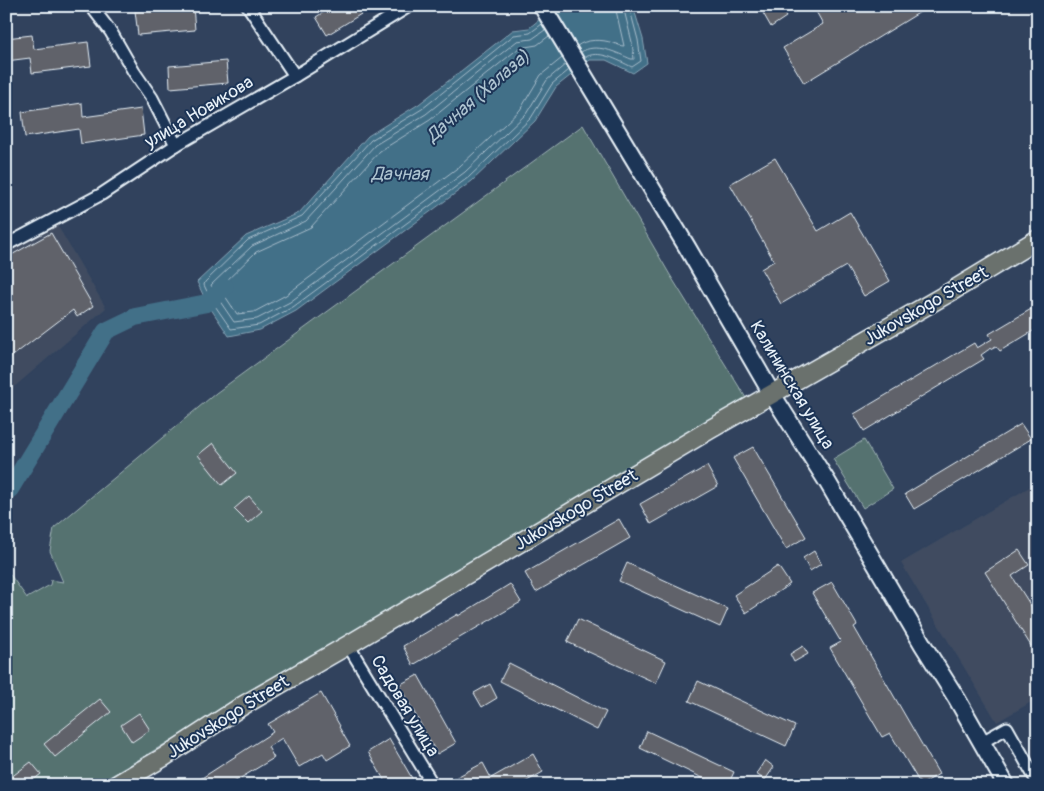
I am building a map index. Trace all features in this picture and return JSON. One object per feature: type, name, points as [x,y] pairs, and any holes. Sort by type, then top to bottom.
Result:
[{"type":"main road","name":"Калининская улица","points":[[542,6],[687,247],[772,394],[833,491],[1006,785]]},
{"type":"main road","name":"Jukovskogo Street","points":[[116,785],[164,757],[242,706],[709,430],[952,291],[1038,239]]},
{"type":"street","points":[[91,6],[111,32],[134,72],[152,98],[176,146]]},
{"type":"street","points":[[248,6],[295,76]]},
{"type":"street","name":"улица Новикова","points":[[6,245],[102,194],[176,146],[409,6]]},
{"type":"street","name":"Садовая улица","points":[[348,645],[433,785]]},
{"type":"street","points":[[982,742],[1007,728],[1038,784]]},
{"type":"shaded area","points":[[56,223],[106,308],[6,394],[6,252]]},
{"type":"shaded area","points":[[1038,482],[1038,698],[997,722],[901,563]]},
{"type":"green space","points":[[583,125],[670,275],[746,398],[96,785],[6,785],[6,569],[27,598],[50,585],[51,580],[63,582],[50,551],[54,528],[216,393]]},
{"type":"green space","points":[[864,440],[893,489],[863,508],[833,459]]},
{"type":"water","name":"Дачная","points":[[556,6],[633,6],[643,39],[647,63],[633,73],[606,60],[590,60],[556,87],[535,121],[472,181],[296,311],[260,330],[229,336],[207,303],[197,282],[246,236],[299,213],[368,136],[419,104],[513,30],[529,28]]},
{"type":"building","points":[[193,6],[195,30],[138,35],[135,11]]},
{"type":"building","points":[[333,6],[374,6],[327,35],[316,17]]},
{"type":"building","points":[[774,6],[779,6],[786,17],[771,27],[763,13]]},
{"type":"building","points":[[813,6],[930,6],[804,83],[783,48],[823,24]]},
{"type":"building","points":[[32,35],[34,49],[88,42],[91,66],[32,73],[30,58],[6,61],[6,38]]},
{"type":"building","points":[[226,61],[228,83],[170,88],[169,66]]},
{"type":"building","points":[[82,103],[83,117],[141,109],[144,135],[81,144],[79,129],[25,137],[22,112]]},
{"type":"building","points":[[775,158],[818,231],[850,212],[890,281],[864,296],[846,266],[781,304],[761,269],[774,261],[730,184]]},
{"type":"building","points":[[51,233],[93,306],[77,317],[73,310],[6,361],[6,258]]},
{"type":"building","points":[[1038,305],[1038,328],[1000,351],[996,346],[988,350],[981,355],[984,359],[864,431],[854,414],[974,343],[977,348],[992,339],[989,334]]},
{"type":"building","points":[[1021,424],[1031,439],[914,509],[905,494]]},
{"type":"building","points":[[213,443],[237,473],[222,485],[198,455]]},
{"type":"building","points":[[753,447],[806,537],[786,549],[733,458]]},
{"type":"building","points":[[707,466],[718,486],[651,524],[640,504]]},
{"type":"building","points":[[249,496],[262,511],[248,523],[234,509]]},
{"type":"building","points":[[619,519],[630,538],[536,592],[525,573]]},
{"type":"building","points":[[1019,550],[1029,565],[1012,576],[1038,617],[1038,641],[1031,646],[985,572]]},
{"type":"building","points":[[814,551],[821,564],[810,571],[803,558]]},
{"type":"building","points":[[627,563],[728,609],[720,627],[619,581]]},
{"type":"building","points":[[778,566],[790,584],[746,613],[734,595]]},
{"type":"building","points":[[832,582],[857,625],[854,627],[939,774],[921,785],[890,733],[882,737],[830,648],[841,642],[812,593]]},
{"type":"building","points":[[510,584],[521,602],[413,665],[403,646],[458,614],[458,616]]},
{"type":"building","points":[[578,619],[666,661],[656,683],[567,642]]},
{"type":"building","points":[[803,646],[808,654],[794,662],[790,654]]},
{"type":"building","points":[[509,663],[606,712],[597,730],[500,681]]},
{"type":"building","points":[[418,675],[456,743],[437,754],[399,685]]},
{"type":"building","points":[[698,681],[795,726],[786,746],[689,701]]},
{"type":"building","points":[[490,684],[497,698],[482,707],[474,693]]},
{"type":"building","points":[[321,693],[350,746],[327,760],[323,753],[299,767],[282,738],[268,747],[274,758],[229,785],[191,785],[273,732],[268,724]]},
{"type":"building","points":[[100,699],[111,712],[55,757],[44,744]]},
{"type":"building","points":[[139,713],[150,730],[132,742],[121,725]]},
{"type":"building","points":[[647,731],[734,772],[728,785],[717,785],[640,748]]},
{"type":"building","points":[[389,739],[416,785],[387,785],[368,752]]},
{"type":"building","points":[[533,754],[543,772],[520,785],[456,785],[453,779],[483,763],[491,778]]},
{"type":"building","points":[[765,760],[774,767],[765,780],[756,774]]},
{"type":"building","points":[[31,762],[41,774],[27,785],[6,785],[6,781]]},
{"type":"waterway","name":"Дачная (Халаза)","points":[[6,492],[10,489],[106,331],[135,317],[207,303],[225,287]]}]
